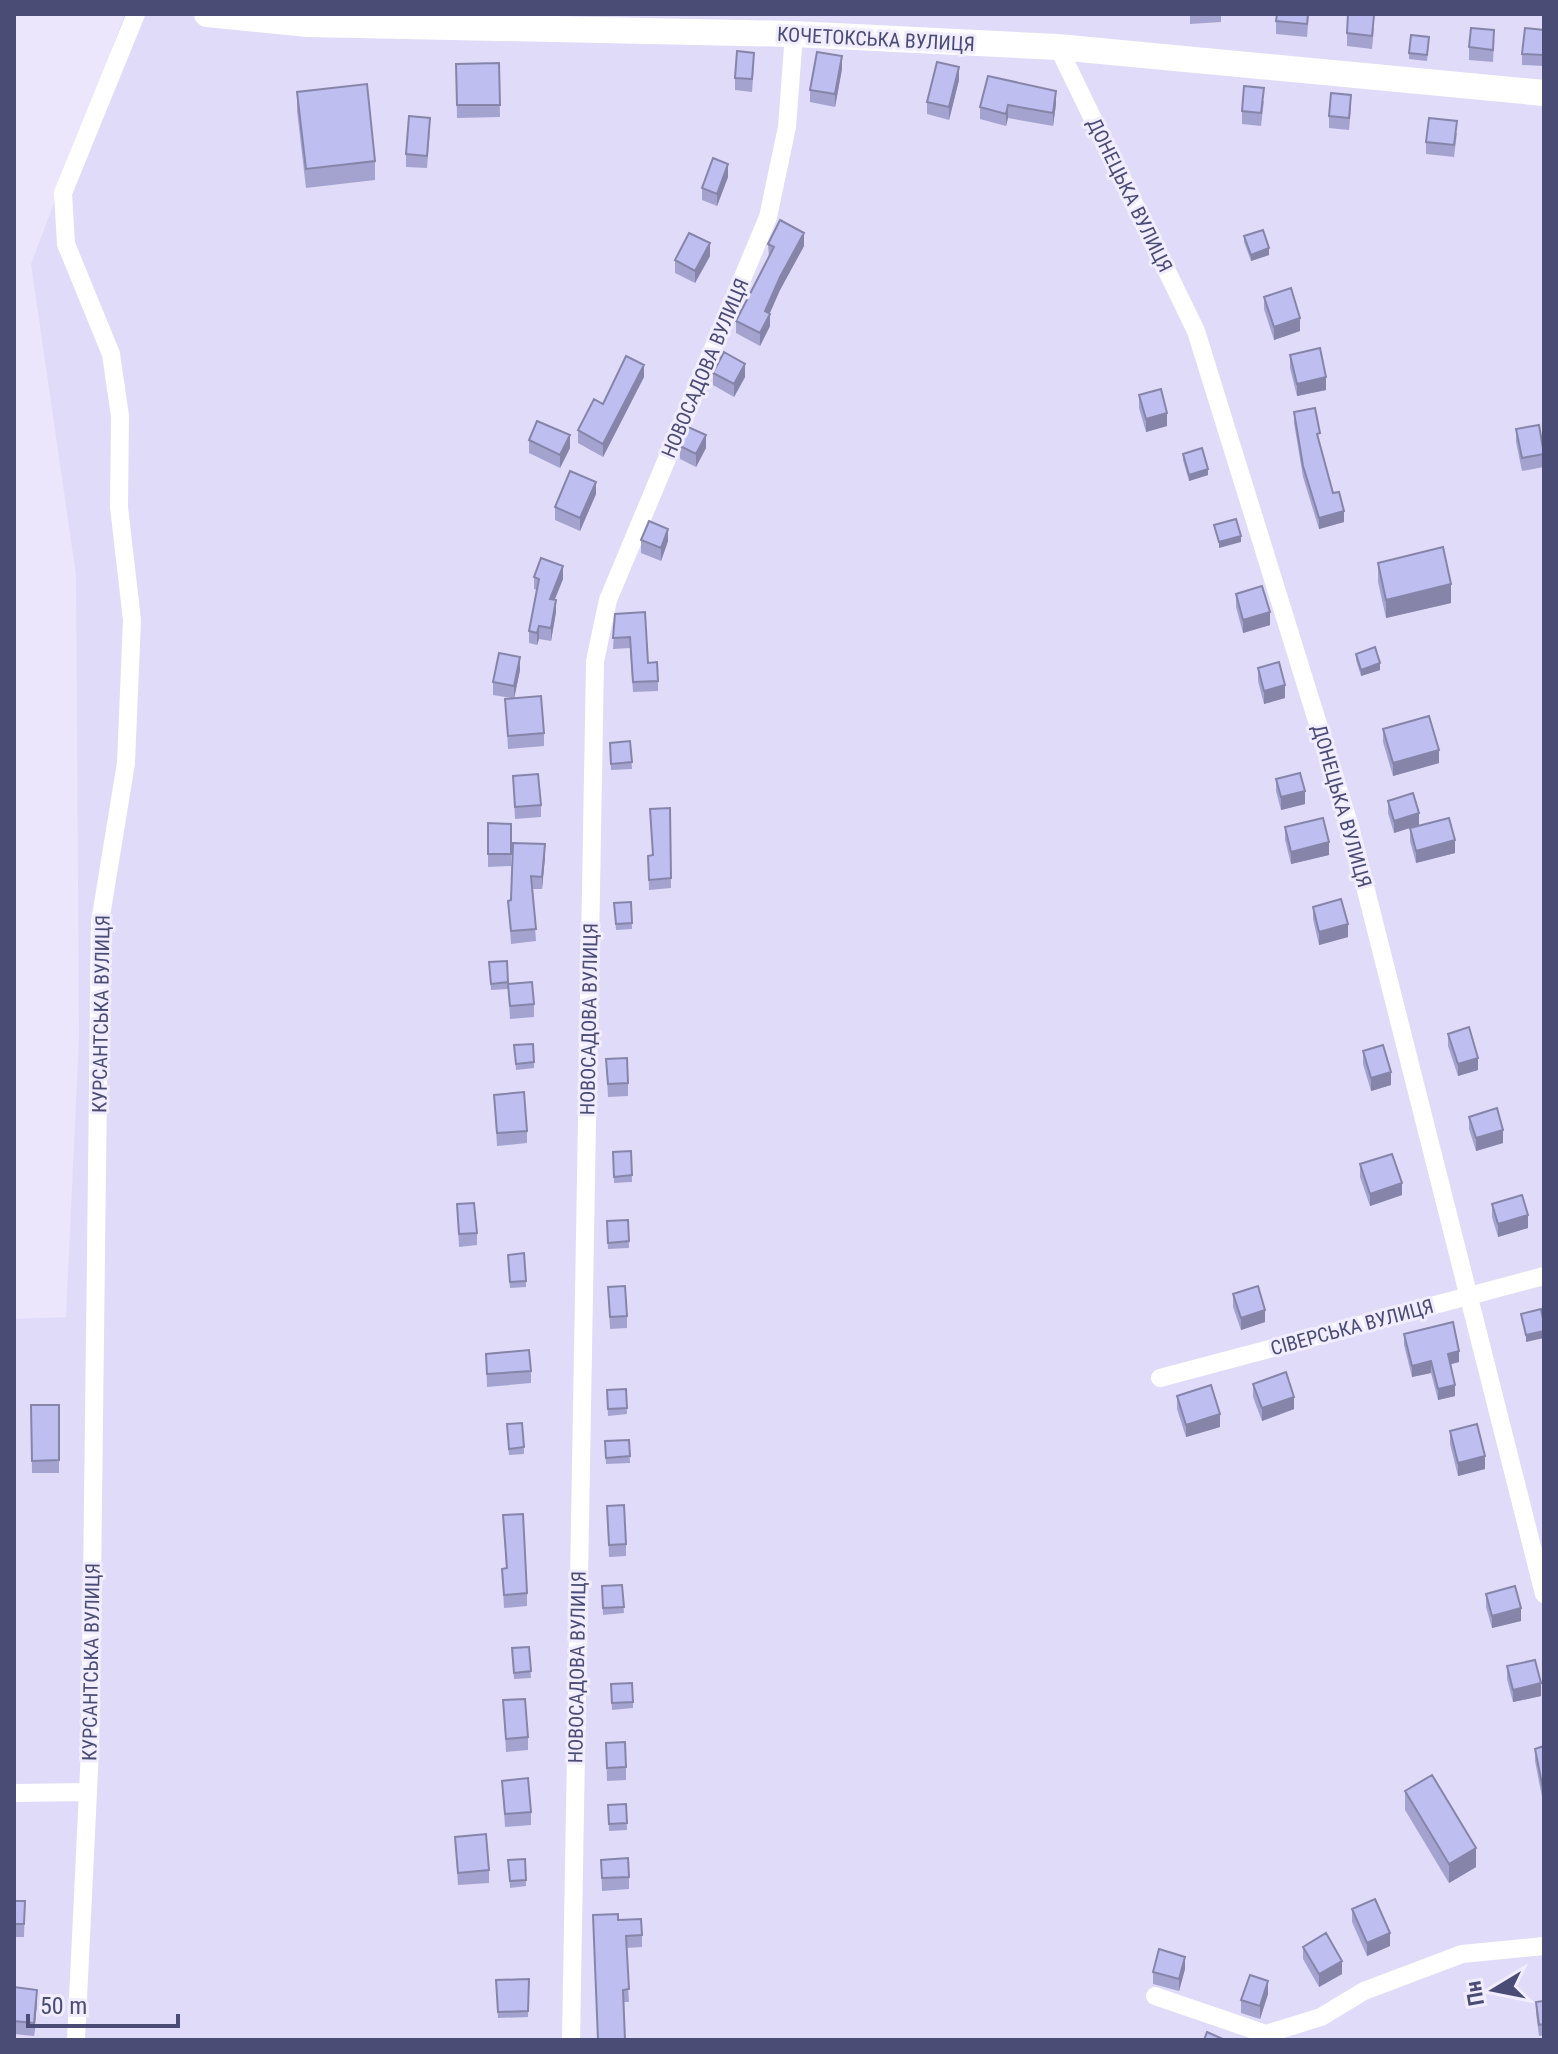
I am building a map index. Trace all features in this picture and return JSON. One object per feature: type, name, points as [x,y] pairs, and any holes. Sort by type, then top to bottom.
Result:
[{"type":"main road","name":"КОЧЕТОКСЬКА ВУЛИЦЯ","points":[[207,14],[323,24],[794,34],[1058,47],[1544,93]]},
{"type":"street","name":"КУРСАНТСЬКА ВУЛИЦЯ","points":[[76,2040],[88,1792],[100,922],[126,763],[132,620],[119,507],[120,416],[111,354],[66,244],[63,193],[136,14]]},
{"type":"street","name":"НОВОСАДОВА ВУЛИЦЯ","points":[[571,2040],[595,661],[608,600],[768,217],[787,127],[794,34]]},
{"type":"street","name":"ДОНЕЦЬКА ВУЛИЦЯ","points":[[1058,47],[1196,331],[1350,827],[1544,1594]]},
{"type":"street","name":"СІВЕРСЬКА ВУЛИЦЯ","points":[[1160,1378],[1544,1276]]},
{"type":"street","points":[[14,1793],[88,1792]]},
{"type":"street","points":[[1155,1996],[1266,2034],[1321,2017],[1364,1991],[1462,1954],[1544,1946]]},
{"type":"shaded area","points":[[125,14],[1544,14],[1544,2040],[14,2040],[14,1319],[66,1317],[79,1037],[76,575],[31,264]]},
{"type":"building","points":[[1277,14],[1308,14],[1307,24],[1276,21]]},
{"type":"building","points":[[1348,14],[1374,15],[1372,36],[1347,33]]},
{"type":"building","points":[[1471,28],[1494,30],[1493,50],[1469,47]]},
{"type":"building","points":[[1525,28],[1544,30],[1544,55],[1522,54]]},
{"type":"building","points":[[1411,35],[1429,37],[1427,55],[1409,53]]},
{"type":"building","points":[[737,51],[754,53],[752,79],[735,78]]},
{"type":"building","points":[[817,52],[842,56],[835,94],[810,90]]},
{"type":"building","points":[[937,62],[959,67],[949,107],[927,102]]},
{"type":"building","points":[[499,63],[500,105],[457,105],[456,64]]},
{"type":"building","points":[[988,76],[1056,91],[1053,113],[1008,105],[1006,114],[980,107]]},
{"type":"building","points":[[367,84],[375,161],[306,169],[297,92]]},
{"type":"building","points":[[1244,86],[1264,88],[1261,113],[1242,111]]},
{"type":"building","points":[[1331,93],[1351,95],[1349,118],[1329,116]]},
{"type":"building","points":[[409,116],[430,118],[427,156],[406,154]]},
{"type":"building","points":[[1429,118],[1457,121],[1454,145],[1426,142]]},
{"type":"building","points":[[713,158],[728,164],[717,194],[702,188]]},
{"type":"building","points":[[780,220],[804,233],[765,311],[770,314],[760,333],[736,321],[774,247],[768,244]]},
{"type":"building","points":[[1263,230],[1269,248],[1251,255],[1244,236]]},
{"type":"building","points":[[689,233],[710,243],[695,271],[675,260]]},
{"type":"building","points":[[1291,288],[1300,318],[1274,327],[1264,297]]},
{"type":"building","points":[[1320,348],[1326,377],[1297,384],[1290,355]]},
{"type":"building","points":[[724,352],[745,364],[734,384],[713,373]]},
{"type":"building","points":[[626,356],[644,365],[603,444],[578,430],[594,399],[603,404]]},
{"type":"building","points":[[1161,389],[1167,413],[1146,419],[1139,395]]},
{"type":"building","points":[[1315,408],[1320,433],[1317,434],[1333,493],[1339,492],[1344,511],[1319,518],[1303,466],[1294,412]]},
{"type":"building","points":[[537,421],[570,435],[560,455],[529,440]]},
{"type":"building","points":[[1539,425],[1544,454],[1522,458],[1516,429]]},
{"type":"building","points":[[688,427],[706,435],[696,454],[680,446]]},
{"type":"building","points":[[1202,448],[1208,469],[1189,475],[1183,454]]},
{"type":"building","points":[[570,471],[596,482],[580,518],[555,507]]},
{"type":"building","points":[[1236,519],[1241,536],[1219,542],[1214,525]]},
{"type":"building","points":[[649,521],[668,529],[661,548],[641,540]]},
{"type":"building","points":[[1443,547],[1451,584],[1386,600],[1378,563]]},
{"type":"building","points":[[541,558],[563,566],[550,599],[556,600],[551,628],[539,626],[537,633],[529,631],[539,579],[534,577]]},
{"type":"building","points":[[1262,586],[1270,612],[1243,620],[1236,594]]},
{"type":"building","points":[[645,612],[648,663],[657,662],[658,681],[633,682],[630,637],[613,638],[615,614]]},
{"type":"building","points":[[1375,647],[1380,663],[1361,670],[1356,654]]},
{"type":"building","points":[[499,653],[520,657],[514,686],[493,682]]},
{"type":"building","points":[[1279,662],[1285,685],[1264,691],[1258,668]]},
{"type":"building","points":[[541,696],[544,733],[508,736],[505,699]]},
{"type":"building","points":[[1429,716],[1439,750],[1393,763],[1383,729]]},
{"type":"building","points":[[630,741],[632,762],[611,764],[610,743]]},
{"type":"building","points":[[1300,773],[1305,791],[1281,797],[1276,779]]},
{"type":"building","points":[[538,774],[541,805],[515,807],[513,776]]},
{"type":"building","points":[[1413,793],[1419,813],[1394,821],[1388,801]]},
{"type":"building","points":[[670,808],[671,878],[649,880],[648,856],[653,855],[650,809]]},
{"type":"building","points":[[1323,818],[1329,842],[1291,852],[1285,827]]},
{"type":"building","points":[[1449,818],[1455,840],[1416,851],[1410,828]]},
{"type":"building","points":[[488,823],[511,824],[511,854],[488,854]]},
{"type":"building","points":[[513,843],[545,844],[542,877],[531,876],[536,929],[511,931],[508,901],[511,900]]},
{"type":"building","points":[[1341,899],[1348,924],[1319,932],[1313,907]]},
{"type":"building","points":[[631,902],[632,923],[616,924],[614,903]]},
{"type":"building","points":[[507,961],[508,982],[491,984],[489,962]]},
{"type":"building","points":[[532,982],[534,1004],[510,1006],[508,984]]},
{"type":"building","points":[[1469,1027],[1478,1058],[1458,1064],[1448,1034]]},
{"type":"building","points":[[533,1044],[534,1062],[516,1064],[514,1045]]},
{"type":"building","points":[[1383,1045],[1391,1072],[1371,1078],[1363,1051]]},
{"type":"building","points":[[627,1058],[628,1083],[608,1084],[606,1059]]},
{"type":"building","points":[[524,1092],[527,1131],[497,1133],[494,1095]]},
{"type":"building","points":[[1497,1108],[1503,1130],[1476,1138],[1469,1117]]},
{"type":"building","points":[[631,1151],[632,1175],[614,1177],[613,1152]]},
{"type":"building","points":[[1392,1154],[1402,1183],[1370,1194],[1360,1164]]},
{"type":"building","points":[[1522,1195],[1528,1215],[1498,1224],[1492,1204]]},
{"type":"building","points":[[474,1203],[477,1233],[459,1234],[457,1204]]},
{"type":"building","points":[[628,1220],[629,1241],[608,1243],[607,1221]]},
{"type":"building","points":[[524,1253],[526,1281],[510,1282],[508,1255]]},
{"type":"building","points":[[625,1286],[627,1316],[610,1317],[608,1287]]},
{"type":"building","points":[[1258,1286],[1265,1310],[1241,1318],[1233,1294]]},
{"type":"building","points":[[1541,1309],[1544,1331],[1526,1335],[1521,1314]]},
{"type":"building","points":[[1453,1322],[1459,1351],[1448,1354],[1455,1385],[1438,1389],[1431,1361],[1412,1366],[1404,1334]]},
{"type":"building","points":[[529,1350],[531,1371],[487,1374],[486,1354]]},
{"type":"building","points":[[1286,1372],[1294,1397],[1262,1408],[1253,1384]]},
{"type":"building","points":[[1211,1385],[1220,1414],[1186,1425],[1177,1396]]},
{"type":"building","points":[[626,1389],[627,1408],[608,1409],[607,1390]]},
{"type":"building","points":[[31,1405],[59,1405],[59,1460],[32,1461]]},
{"type":"building","points":[[522,1423],[524,1447],[509,1449],[507,1424]]},
{"type":"building","points":[[1477,1424],[1485,1456],[1458,1463],[1450,1431]]},
{"type":"building","points":[[629,1440],[630,1456],[606,1458],[605,1441]]},
{"type":"building","points":[[624,1505],[626,1544],[609,1545],[607,1506]]},
{"type":"building","points":[[523,1514],[527,1593],[504,1595],[502,1569],[507,1568],[503,1515]]},
{"type":"building","points":[[622,1585],[624,1607],[603,1608],[602,1586]]},
{"type":"building","points":[[1515,1586],[1521,1608],[1492,1616],[1486,1594]]},
{"type":"building","points":[[529,1647],[531,1671],[514,1673],[512,1648]]},
{"type":"building","points":[[1535,1660],[1541,1683],[1513,1690],[1507,1666]]},
{"type":"building","points":[[632,1683],[633,1702],[612,1703],[611,1684]]},
{"type":"building","points":[[525,1699],[528,1737],[506,1739],[503,1700]]},
{"type":"building","points":[[625,1742],[626,1767],[607,1768],[606,1743]]},
{"type":"building","points":[[1544,1746],[1544,1794],[1535,1749]]},
{"type":"building","points":[[1432,1775],[1476,1848],[1449,1864],[1405,1791]]},
{"type":"building","points":[[528,1778],[531,1812],[505,1814],[502,1781]]},
{"type":"building","points":[[626,1804],[627,1823],[609,1824],[608,1805]]},
{"type":"building","points":[[486,1834],[489,1870],[458,1873],[455,1837]]},
{"type":"building","points":[[628,1858],[629,1877],[602,1878],[601,1860]]},
{"type":"building","points":[[525,1859],[526,1880],[510,1881],[508,1860]]},
{"type":"building","points":[[1375,1899],[1390,1933],[1367,1943],[1352,1909]]},
{"type":"building","points":[[14,1901],[25,1901],[24,1924],[14,1924]]},
{"type":"building","points":[[618,1914],[618,1920],[641,1919],[642,1935],[626,1936],[629,1989],[623,1990],[625,2040],[598,2040],[593,1915]]},
{"type":"building","points":[[1326,1933],[1342,1961],[1319,1974],[1303,1947]]},
{"type":"building","points":[[1159,1949],[1185,1957],[1179,1979],[1153,1972]]},
{"type":"building","points":[[1250,1975],[1268,1981],[1260,2006],[1241,2000]]},
{"type":"building","points":[[529,1979],[528,2011],[498,2012],[496,1980]]},
{"type":"building","points":[[14,1987],[37,1990],[34,2023],[14,2021]]},
{"type":"building","points":[[1544,2001],[1544,2024],[1539,2025],[1536,2002]]},
{"type":"building","points":[[1207,2032],[1225,2040],[1204,2040]]}]
